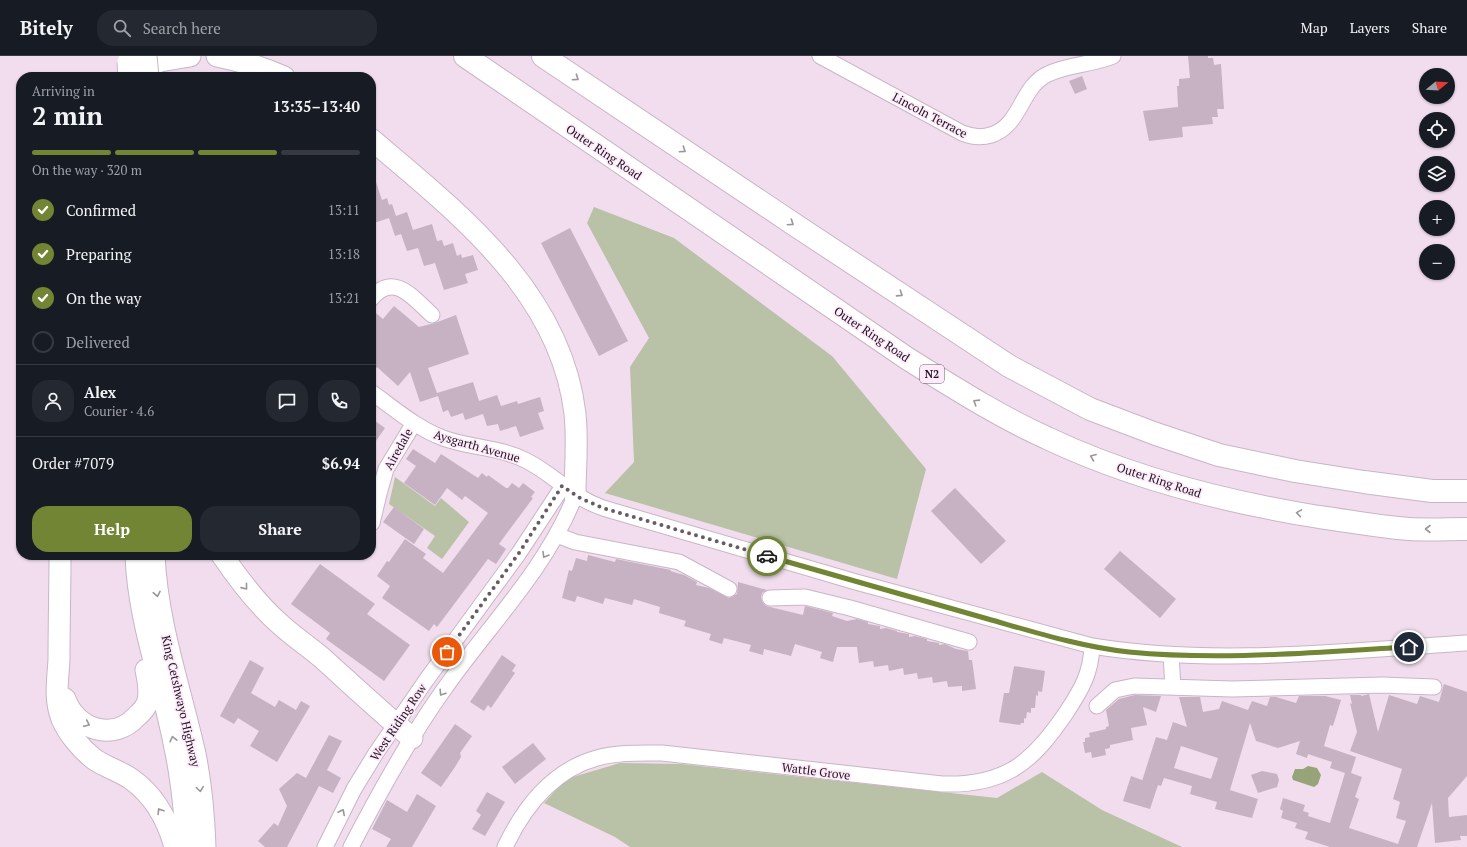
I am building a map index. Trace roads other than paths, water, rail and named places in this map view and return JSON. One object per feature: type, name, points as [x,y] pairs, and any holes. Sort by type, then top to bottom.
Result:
[{"type":"highway","name":"Outer Ring Road","points":[[465,56],[908,359],[982,406],[1048,439],[1132,473],[1208,495],[1278,510],[1348,521],[1410,529],[1467,529]]},
{"type":"highway","points":[[543,56],[1009,366],[1090,409],[1156,434],[1219,455],[1295,471],[1364,482],[1432,491],[1467,491]]},
{"type":"main road","points":[[132,66],[190,56]]},
{"type":"main road","points":[[217,56],[245,61],[273,72]]},
{"type":"main road","points":[[132,66],[141,72]]},
{"type":"main road","points":[[376,143],[438,196],[476,232],[520,282],[543,316],[557,346],[569,383],[575,413],[578,446],[571,486]]},
{"type":"main road","points":[[60,560],[58,668],[56,691],[57,704],[66,726],[77,742],[94,759],[130,778],[143,789],[162,814],[175,847]]},
{"type":"main road","name":"King Cetshwayo Highway","points":[[137,560],[147,637],[175,748],[184,808],[187,847]]},
{"type":"main road","name":"King Cetshwayo Highway","points":[[154,560],[155,585],[164,630],[195,755],[205,832],[205,847]]},
{"type":"main road","points":[[226,560],[264,610],[412,738]]},
{"type":"main road","points":[[58,668],[65,700],[69,710],[78,720],[91,727],[109,731],[119,729],[136,718],[144,708],[148,694],[146,667],[136,607],[139,584]]},
{"type":"street","name":"Lincoln Terrace","points":[[820,56],[962,133],[978,138],[1002,131],[1015,116],[1030,89],[1047,74],[1064,68],[1097,62],[1113,56]]},
{"type":"street","points":[[376,294],[386,287],[395,286],[404,290],[432,315]]},
{"type":"street","name":"Aysgarth Avenue","points":[[376,396],[430,433],[453,441],[511,454],[527,461],[571,486],[589,504],[856,582],[1092,646],[1128,652],[1171,655],[1251,656],[1467,643]]},
{"type":"street","name":"Airedale","points":[[376,504],[386,469],[414,423]]},
{"type":"street","name":"West Riding Row","points":[[351,847],[384,785],[412,738],[454,675],[537,568],[557,534],[571,486]]},
{"type":"street","name":"West Riding Row","points":[[325,847],[354,789],[396,724],[519,553],[571,486]]},
{"type":"street","points":[[557,534],[575,542],[679,562],[729,589]]},
{"type":"street","points":[[850,608],[856,582]]},
{"type":"street","points":[[770,598],[805,597],[850,608],[969,642]]},
{"type":"street","name":"Wattle Grove","points":[[506,847],[519,820],[529,806],[553,781],[567,771],[584,762],[618,754],[662,753],[942,784],[974,782],[1002,775],[1032,757],[1062,720],[1088,674],[1092,646]]},
{"type":"street","points":[[1171,655],[1173,687]]},
{"type":"street","points":[[439,663],[454,675]]},
{"type":"street","points":[[1097,706],[1111,693],[1122,688],[1134,686],[1232,688],[1382,685],[1434,687]]}]
